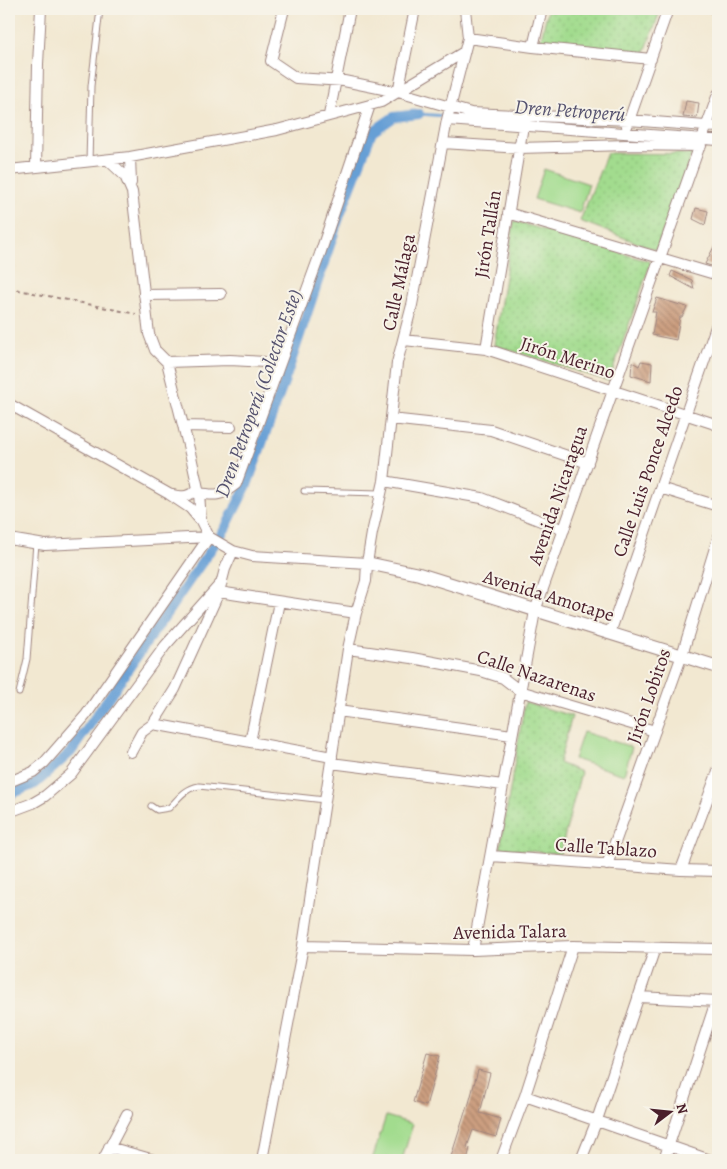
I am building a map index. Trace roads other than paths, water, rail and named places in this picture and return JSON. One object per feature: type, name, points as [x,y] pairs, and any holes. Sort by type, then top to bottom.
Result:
[{"type":"street","points":[[36,168],[38,64],[42,9]]},
{"type":"street","points":[[284,9],[271,61],[296,78],[344,81],[398,92],[471,113],[713,126]]},
{"type":"street","points":[[329,115],[350,9]]},
{"type":"street","points":[[398,92],[415,9]]},
{"type":"street","name":"Calle Málaga","points":[[262,1160],[303,946],[348,649],[366,581],[367,563],[384,481],[397,363],[412,305],[447,120],[468,38],[464,9]]},
{"type":"street","points":[[533,47],[542,9]]},
{"type":"street","points":[[624,133],[668,9]]},
{"type":"street","points":[[714,9],[718,10]]},
{"type":"street","points":[[468,38],[650,59]]},
{"type":"street","points":[[9,170],[130,157],[277,130],[381,102],[464,52]]},
{"type":"street","name":"Avenida Nicaragua","points":[[473,950],[535,611],[702,143],[713,126],[718,94]]},
{"type":"street","points":[[170,494],[181,497],[198,491],[212,495],[224,494],[236,484],[320,254],[370,105]]},
{"type":"street","points":[[447,120],[624,133],[702,143]]},
{"type":"street","name":"Jirón Tallán","points":[[486,349],[523,126]]},
{"type":"street","points":[[444,143],[519,148],[702,143],[718,140]]},
{"type":"street","points":[[130,157],[132,192],[149,334],[155,350],[166,362],[198,491],[201,521]]},
{"type":"street","points":[[108,160],[125,176],[132,192]]},
{"type":"street","points":[[508,213],[718,275]]},
{"type":"street","points":[[144,295],[221,294]]},
{"type":"street","name":"Calle Luis Ponce Alcedo","points":[[610,633],[686,414],[713,351],[718,321]]},
{"type":"street","name":"Jirón Merino","points":[[404,340],[486,349],[718,425]]},
{"type":"street","points":[[166,362],[230,360],[265,362],[278,368]]},
{"type":"street","points":[[9,404],[170,494],[190,508],[201,521],[209,537],[233,552],[252,556],[367,563]]},
{"type":"street","points":[[391,420],[491,430],[588,462]]},
{"type":"street","points":[[183,426],[231,427]]},
{"type":"street","points":[[384,481],[482,498],[564,530]]},
{"type":"street","points":[[660,488],[718,506]]},
{"type":"street","points":[[9,539],[45,545],[209,537]]},
{"type":"street","points":[[9,782],[33,772],[44,763],[86,715],[209,537]]},
{"type":"street","name":"Jirón Lobitos","points":[[607,864],[682,655],[718,538]]},
{"type":"street","points":[[131,752],[142,732],[153,724],[175,689],[220,587],[225,569],[233,552]]},
{"type":"street","name":"Avenida Amotape","points":[[367,563],[419,574],[718,667]]},
{"type":"street","points":[[220,587],[278,602],[356,613]]},
{"type":"street","points":[[9,812],[39,799],[71,774],[165,646],[220,587]]},
{"type":"street","points":[[250,742],[278,602]]},
{"type":"street","name":"Calle Nazarenas","points":[[348,649],[412,658],[481,671],[503,678],[520,691],[655,731]]},
{"type":"street","points":[[338,711],[512,735]]},
{"type":"street","points":[[153,724],[250,742],[331,760],[503,786]]},
{"type":"street","points":[[681,870],[718,771]]},
{"type":"street","name":"Calle Tablazo","points":[[490,856],[718,871]]},
{"type":"street","name":"Avenida Talara","points":[[303,946],[473,950],[573,946],[718,949]]},
{"type":"street","points":[[501,1160],[525,1096],[573,946]]},
{"type":"street","points":[[581,1160],[597,1120],[656,948]]},
{"type":"street","points":[[638,997],[717,1001],[664,1160]]},
{"type":"street","points":[[525,1096],[710,1160]]},
{"type":"street","points":[[103,1160],[126,1114]]},
{"type":"street","points":[[109,1147],[154,1160]]},
{"type":"lane","points":[[89,162],[90,86],[100,9]]},
{"type":"lane","points":[[304,491],[380,493]]},
{"type":"lane","points":[[19,693],[27,659],[36,543]]},
{"type":"lane","points":[[151,806],[157,810],[169,808],[181,793],[199,786],[325,800]]},
{"type":"waterway","name":"Dren Petroperú","points":[[419,114],[446,116]]},
{"type":"waterway","name":"Dren Petroperú (Colector Este)","points":[[9,795],[35,784],[71,752],[225,529],[247,485],[287,374],[340,215],[372,132],[394,117],[419,114]]}]
